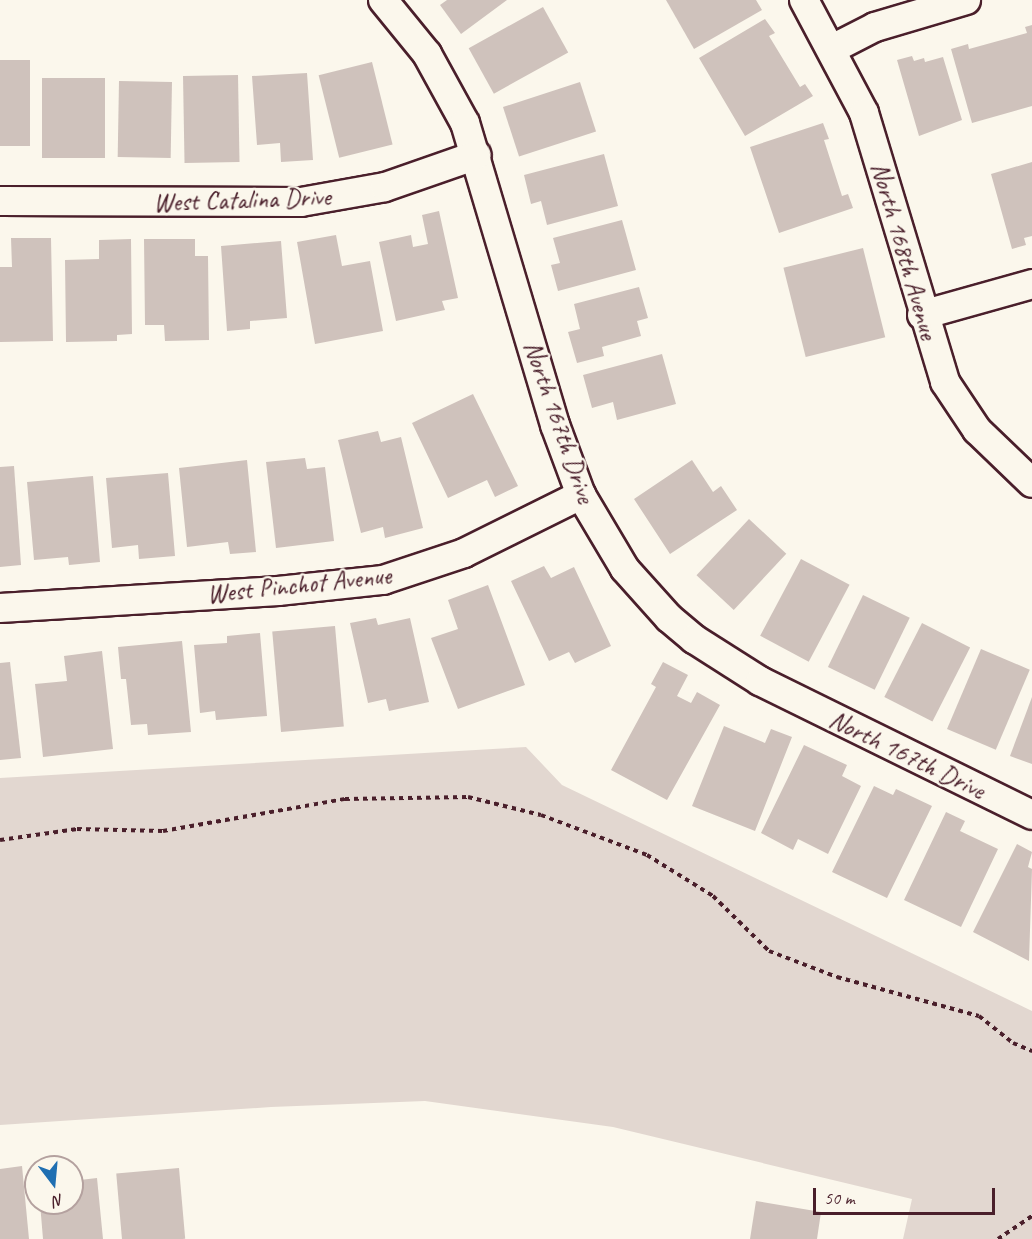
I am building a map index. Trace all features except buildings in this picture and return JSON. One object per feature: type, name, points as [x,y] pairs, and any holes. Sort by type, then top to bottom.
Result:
[{"type":"street","name":"North 167th Drive","points":[[383,0],[427,54],[448,89],[477,155],[555,425],[581,495],[625,569],[662,610],[694,639],[808,706],[1032,816]]},
{"type":"street","name":"North 168th Avenue","points":[[804,0],[832,49],[871,135],[934,354],[959,406],[996,452],[1032,483]]},
{"type":"street","points":[[832,49],[875,27],[966,0]]},
{"type":"street","name":"West Catalina Drive","points":[[0,201],[302,202],[385,187],[477,155]]},
{"type":"street","points":[[922,315],[1032,284]]},
{"type":"street","name":"West Pinchot Avenue","points":[[0,608],[278,591],[383,580],[464,553],[581,495]]},
{"type":"path","points":[[0,840],[77,829],[163,831],[362,798],[468,797],[541,815],[647,855],[713,896],[769,951],[837,977],[979,1016],[1013,1043],[1032,1051]]},
{"type":"path","points":[[998,1239],[1032,1216]]},
{"type":"shaded area","points":[[526,747],[562,785],[1032,1011],[1032,1239],[903,1239],[912,1199],[613,1127],[425,1101],[271,1107],[0,1125],[0,778]]}]
